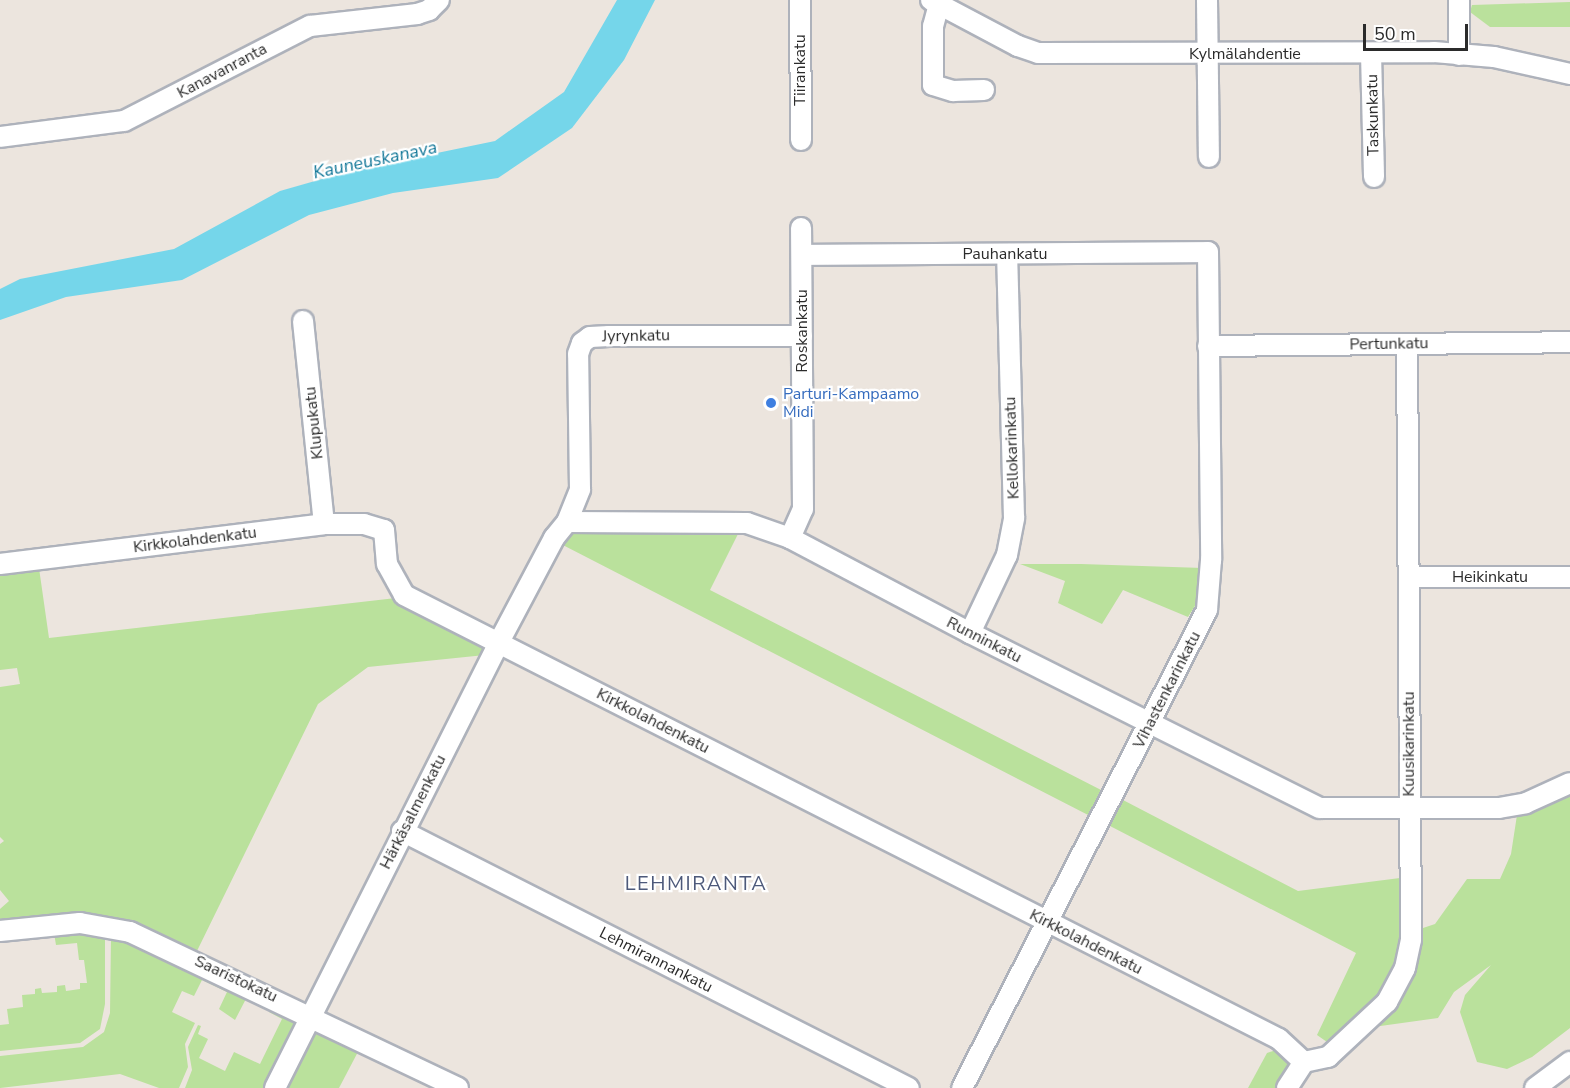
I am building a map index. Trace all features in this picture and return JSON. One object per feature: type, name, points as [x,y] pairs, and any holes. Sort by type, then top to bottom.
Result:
[{"type":"street","name":"Kanavanranta","points":[[0,137],[124,121],[310,26],[417,14],[429,10],[439,0]]},
{"type":"street","name":"Tiirankatu","points":[[800,0],[801,140]]},
{"type":"street","points":[[1207,0],[1209,157]]},
{"type":"street","points":[[1458,55],[1460,0]]},
{"type":"street","points":[[946,4],[933,26],[933,85],[953,91],[984,90]]},
{"type":"street","name":"Kylmälahdentie","points":[[946,4],[1038,53],[1458,55],[1494,57],[1570,74]]},
{"type":"street","name":"Taskunkatu","points":[[1371,53],[1374,177]]},
{"type":"street","name":"Roskankatu","points":[[790,538],[803,509],[801,228]]},
{"type":"street","name":"Pauhankatu","points":[[802,255],[1208,252]]},
{"type":"street","name":"Vihastenkarinkatu","points":[[962,1088],[1207,610],[1211,560],[1208,252]]},
{"type":"street","name":"Kellokarinkatu","points":[[970,633],[1007,555],[1014,518],[1007,254]]},
{"type":"street","name":"Klupukatu","points":[[303,321],[324,524]]},
{"type":"street","name":"Jyrynkatu","points":[[567,522],[580,489],[578,354],[582,343],[590,337],[609,336],[802,336]]},
{"type":"street","name":"Pertunkatu","points":[[1208,346],[1570,342]]},
{"type":"street","name":"Kuusikarinkatu","points":[[1304,1062],[1328,1057],[1387,1002],[1405,968],[1410,940],[1407,344]]},
{"type":"street","name":"Runninkatu","points":[[567,522],[747,523],[790,538],[970,633],[1320,808],[1410,810],[1499,808],[1526,803],[1570,783]]},
{"type":"street","name":"Härkäsalmenkatu","points":[[275,1088],[402,831],[499,642],[554,538],[567,522]]},
{"type":"street","name":"Kirkkolahdenkatu","points":[[0,564],[324,524],[364,524],[384,530],[387,564],[404,596],[499,642],[1047,923],[1280,1039],[1304,1062]]},
{"type":"street","name":"Heikinkatu","points":[[1409,577],[1570,577]]},
{"type":"street","name":"Lehmirannankatu","points":[[402,831],[909,1088]]},
{"type":"street","name":"Saaristokatu","points":[[0,931],[80,923],[120,929],[175,951],[458,1088]]},
{"type":"street","points":[[1287,1088],[1304,1062]]},
{"type":"street","points":[[1534,1088],[1570,1062]]},
{"type":"green space","points":[[1570,2],[1570,27],[1490,27],[1470,12],[1472,5]]},
{"type":"green space","points":[[741,528],[710,590],[1105,792],[1092,817],[557,542],[576,531]]},
{"type":"green space","points":[[1020,564],[1203,568],[1200,598],[1188,617],[1123,590],[1102,624],[1058,603],[1065,581]]},
{"type":"green space","points":[[39,568],[49,638],[396,598],[484,646],[485,655],[368,667],[318,704],[196,953],[145,930],[0,924],[0,909],[9,901],[0,890],[0,844],[4,841],[0,837],[0,687],[20,684],[17,668],[0,670],[0,573]]},
{"type":"green space","points":[[1570,789],[1570,1028],[1532,1057],[1507,1069],[1477,1062],[1460,1012],[1465,995],[1491,965],[1454,992],[1438,1018],[1366,1028],[1416,973],[1423,928],[1435,924],[1467,879],[1500,879],[1511,854],[1517,815]]},
{"type":"green space","points":[[1123,800],[1298,891],[1400,878],[1402,934],[1394,967],[1381,995],[1327,1042],[1317,1035],[1356,953],[1110,826]]},
{"type":"green space","points":[[54,933],[105,934],[105,1004],[100,1029],[80,1043],[0,1051],[0,1025],[9,1024],[7,1009],[23,1007],[22,995],[35,994],[35,989],[41,988],[42,993],[57,992],[57,986],[65,985],[66,991],[80,989],[80,983],[87,983],[84,960],[79,960],[77,943],[56,945]]},
{"type":"green space","points":[[111,935],[248,995],[235,1020],[219,1009],[227,992],[202,980],[194,996],[182,991],[172,1012],[195,1023],[185,1044],[188,1067],[179,1088],[159,1088],[120,1074],[0,1088],[0,1056],[83,1047],[104,1032],[110,1013]]},
{"type":"green space","points":[[272,1006],[298,1022],[266,1088],[185,1088],[192,1070],[188,1047],[198,1025],[201,1026],[198,1034],[208,1039],[199,1058],[225,1071],[234,1052],[260,1064],[282,1019],[269,1012]]},
{"type":"green space","points":[[317,1028],[360,1048],[339,1088],[286,1088]]},
{"type":"green space","points":[[1279,1049],[1290,1062],[1275,1088],[1248,1088],[1267,1053]]},
{"type":"water","points":[[617,0],[655,0],[624,60],[572,128],[498,178],[393,193],[309,215],[182,280],[66,297],[0,320],[0,289],[20,279],[174,249],[280,191],[350,171],[495,141],[564,92]]},
{"type":"place","name":"Parturi-Kampaamo Midi","points":[[771,403]]},
{"type":"district","name":"LEHMIRANTA","points":[[696,883]]},
{"type":"water label","name":"Kauneuskanava","points":[[375,160]]}]
